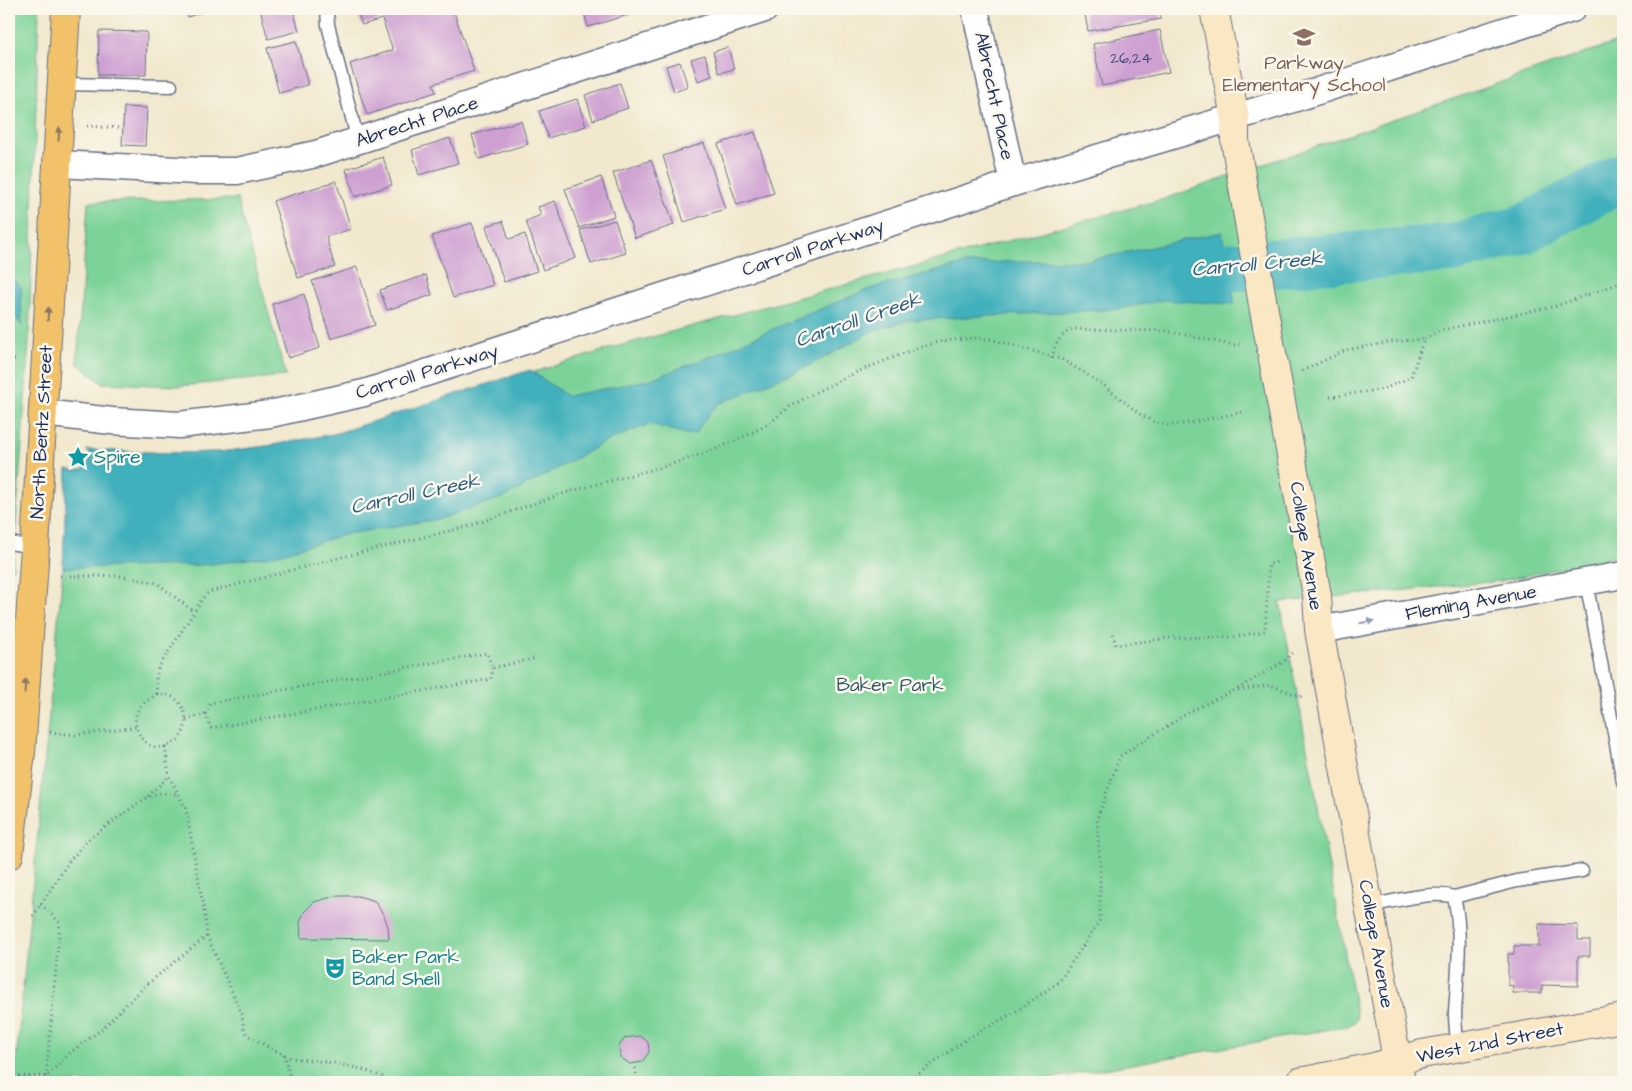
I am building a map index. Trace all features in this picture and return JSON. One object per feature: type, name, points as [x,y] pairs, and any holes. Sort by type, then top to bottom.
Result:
[{"type":"main road","name":"North Bentz Street","points":[[9,855],[15,752],[22,545],[43,413],[66,9]]},
{"type":"street","name":"Abrecht Place","points":[[57,164],[197,171],[238,171],[316,154],[765,9]]},
{"type":"street","name":"Albrecht Place","points":[[975,9],[1013,183]]},
{"type":"street","name":"College Avenue","points":[[1214,9],[1235,117],[1235,140],[1263,305],[1317,595],[1319,630],[1400,1071]]},
{"type":"street","name":"Carroll Parkway","points":[[43,413],[112,421],[179,425],[270,414],[364,393],[1013,183],[1235,117],[1572,9]]},
{"type":"street","name":"Fleming Avenue","points":[[1319,630],[1623,575]]},
{"type":"street","name":"West 2nd Street","points":[[1300,1082],[1400,1071],[1422,1054],[1623,1018]]},
{"type":"lane","points":[[327,9],[328,25],[358,141]]},
{"type":"lane","points":[[62,84],[171,86]]},
{"type":"lane","points":[[1586,582],[1623,782]]},
{"type":"lane","points":[[1370,906],[1430,896],[1446,895],[1454,897],[1518,881],[1582,871]]},
{"type":"lane","points":[[1454,897],[1458,943],[1455,1016],[1457,1048]]},
{"type":"path","points":[[85,126],[119,128]]},
{"type":"path","points":[[1052,358],[1055,346],[1062,334],[1072,329],[1166,331],[1233,345],[1246,344],[1295,372],[1304,371],[1346,350],[1391,342],[1424,339],[1442,330],[1556,306],[1623,282]]},
{"type":"path","points":[[157,694],[155,686],[158,668],[209,592],[466,527],[571,491],[666,466],[716,449],[770,423],[789,407],[859,370],[920,347],[943,341],[973,338],[990,339],[1060,360],[1083,372],[1140,414],[1154,422],[1168,425],[1183,424],[1243,412]]},
{"type":"path","points":[[1330,397],[1384,389],[1411,377],[1424,339]]},
{"type":"path","points":[[1113,634],[1116,645],[1169,638],[1233,637],[1265,631],[1269,564],[1278,562]]},
{"type":"path","points":[[60,576],[120,576],[157,583],[194,612]]},
{"type":"path","points":[[907,1082],[970,1037],[1018,1010],[1059,982],[1100,920],[1100,864],[1097,819],[1120,756],[1191,711],[1235,690],[1283,662],[1319,630]]},
{"type":"path","points":[[186,720],[205,714],[211,703],[487,653],[492,668],[491,679],[211,728],[205,714]]},
{"type":"path","points":[[492,668],[537,658]]},
{"type":"path","points":[[1235,690],[1270,685],[1303,697]]},
{"type":"path","points":[[157,694],[168,695],[180,704],[186,714],[186,726],[182,736],[174,744],[165,747],[153,747],[145,742],[136,727],[137,712],[144,703],[157,694]]},
{"type":"path","points":[[47,732],[76,736],[136,727]]},
{"type":"path","points":[[165,747],[170,776],[186,809],[205,917],[206,936],[242,1014],[244,1030],[249,1036],[291,1058],[361,1069],[383,1077],[384,1082]]},
{"type":"path","points":[[33,916],[70,860],[89,839],[144,799],[170,776]]},
{"type":"path","points":[[144,799],[158,793],[179,794]]},
{"type":"path","points":[[41,904],[60,923],[46,1077]]},
{"type":"path","points":[[19,1076],[46,1077],[71,1052],[102,1030],[146,985],[206,936]]},
{"type":"path","points":[[284,1054],[291,1082]]},
{"type":"path","points":[[635,1068],[637,1082]]},
{"type":"green space","points":[[9,9],[39,9],[29,342],[13,569],[9,569]]},
{"type":"green space","name":"Baker Park","points":[[1623,40],[1623,555],[1501,581],[1280,602],[1357,1018],[1355,1022],[1348,1026],[1030,1082],[14,1082],[63,568],[67,469],[76,471],[85,467],[91,456],[87,450],[172,453],[220,452],[334,434],[615,347],[1164,199]]},
{"type":"green space","points":[[237,199],[286,376],[179,386],[102,383],[77,363],[88,202]]},
{"type":"water","points":[[1222,232],[1235,304],[1163,300],[1119,309],[912,320],[874,330],[811,365],[718,404],[695,434],[686,434],[650,424],[607,441],[507,496],[439,519],[347,534],[271,556],[204,565],[63,568],[67,469],[76,471],[85,467],[91,456],[87,450],[172,453],[220,452],[334,434],[530,370],[567,396],[648,380],[717,354],[869,289],[963,264],[1022,261],[1086,261]]},
{"type":"water","points":[[9,270],[21,288],[22,326],[9,308]]},
{"type":"building","points":[[147,9],[161,9],[148,13]]},
{"type":"building","points":[[186,9],[211,9],[188,17]]},
{"type":"building","points":[[260,9],[293,9],[299,31],[268,39]]},
{"type":"building","points":[[356,9],[453,9],[474,71],[433,84],[436,92],[367,115],[350,64],[393,50],[382,19],[362,25]]},
{"type":"building","points":[[583,9],[644,9],[644,10],[588,27]]},
{"type":"building","points":[[1084,9],[1159,9],[1161,19],[1088,31]]},
{"type":"building","points":[[1160,30],[1169,72],[1102,86],[1093,44]]},
{"type":"building","points":[[99,31],[147,32],[146,75],[98,75]]},
{"type":"building","points":[[296,41],[308,85],[279,93],[267,48]]},
{"type":"building","points":[[728,47],[734,69],[719,73],[713,52]]},
{"type":"building","points":[[705,55],[712,76],[698,81],[691,59]]},
{"type":"building","points":[[680,62],[688,87],[674,92],[666,66]]},
{"type":"building","points":[[620,83],[628,108],[593,120],[585,95]]},
{"type":"building","points":[[577,99],[586,126],[548,138],[539,111]]},
{"type":"building","points":[[124,107],[147,108],[145,146],[122,145]]},
{"type":"building","points":[[521,121],[528,144],[479,159],[472,135]]},
{"type":"building","points":[[755,132],[774,193],[737,205],[718,144]]},
{"type":"building","points":[[450,138],[458,163],[419,175],[412,150]]},
{"type":"building","points":[[704,143],[725,209],[684,222],[663,156]]},
{"type":"building","points":[[383,157],[392,185],[355,197],[346,169]]},
{"type":"building","points":[[651,160],[674,225],[635,238],[613,173]]},
{"type":"building","points":[[601,177],[614,216],[579,228],[565,189]]},
{"type":"building","points":[[336,181],[351,229],[326,237],[335,267],[298,278],[273,201]]},
{"type":"building","points":[[555,201],[576,258],[543,270],[526,221],[541,215],[538,207]]},
{"type":"building","points":[[615,220],[626,253],[591,264],[580,230]]},
{"type":"building","points":[[503,221],[509,239],[525,234],[537,271],[504,282],[486,226]]},
{"type":"building","points":[[472,223],[493,285],[453,298],[432,236]]},
{"type":"building","points":[[357,267],[375,325],[331,339],[312,281]]},
{"type":"building","points":[[426,275],[432,295],[387,310],[380,290]]},
{"type":"building","points":[[304,294],[320,348],[288,358],[272,304]]},
{"type":"building","points":[[335,896],[358,896],[375,901],[388,926],[389,939],[301,938],[300,922],[304,912],[314,902]]},
{"type":"building","points":[[1539,924],[1578,925],[1578,940],[1590,940],[1590,956],[1578,956],[1578,986],[1542,985],[1542,993],[1513,993],[1513,986],[1508,985],[1508,954],[1514,954],[1514,946],[1539,946]]},
{"type":"building","points":[[640,1036],[648,1042],[649,1052],[642,1062],[630,1064],[620,1057],[619,1046],[625,1038]]},
{"type":"waterway","name":"Carroll Creek","points":[[1161,273],[1453,248],[1522,230],[1623,177]]},
{"type":"place","name":"Parkway Elementary School","points":[[1304,37]]},
{"type":"place","name":"Spire","points":[[78,457]]},
{"type":"place","name":"Baker Park Band Shell","points":[[335,968]]}]
